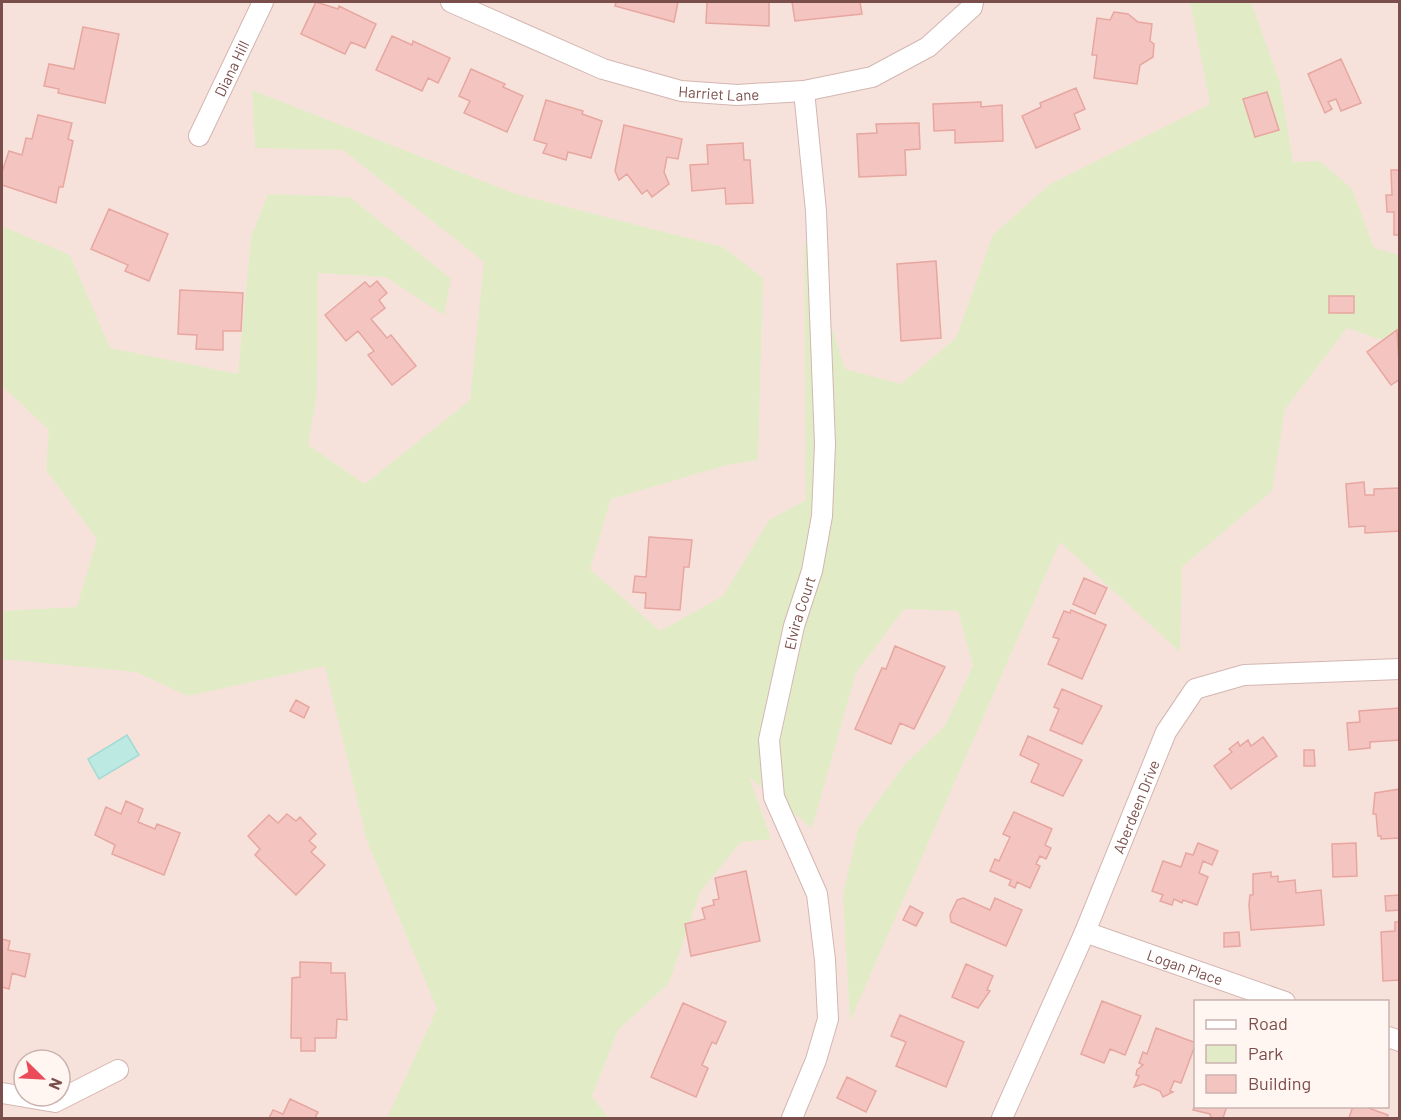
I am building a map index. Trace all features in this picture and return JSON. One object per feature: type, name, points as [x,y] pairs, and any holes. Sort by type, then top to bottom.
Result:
[{"type":"street","name":"Diana Hill","points":[[199,136],[263,2]]},
{"type":"street","name":"Harriet Lane","points":[[451,2],[603,69],[681,91],[737,95],[804,91],[872,77],[928,47],[972,7],[973,2]]},
{"type":"street","name":"Elvira Court","points":[[792,1119],[816,1060],[828,1019],[825,960],[817,894],[774,797],[769,740],[794,626],[812,571],[822,516],[825,444],[816,211],[804,91]]},
{"type":"street","name":"Aberdeen Drive","points":[[1002,1119],[1085,932],[1166,732],[1195,689],[1244,675],[1400,669]]},
{"type":"street","name":"Logan Place","points":[[1085,932],[1279,1000]]},
{"type":"street","points":[[2,1093],[55,1102],[118,1070]]},
{"type":"shaded area","points":[[2,2],[1399,2],[1399,1118],[2,1118]]},
{"type":"green space","points":[[1190,2],[1251,2],[1280,83],[1293,162],[1320,161],[1352,189],[1374,248],[1399,255],[1399,346],[1347,328],[1285,409],[1272,491],[1182,567],[1180,652],[1060,542],[850,1021],[843,895],[858,829],[904,765],[945,726],[973,666],[958,611],[904,609],[856,673],[812,828],[749,777],[771,839],[741,842],[700,892],[669,983],[618,1030],[592,1096],[608,1118],[387,1118],[437,1009],[367,841],[325,666],[188,696],[136,672],[2,659],[2,611],[77,607],[97,539],[46,470],[49,430],[2,386],[2,226],[70,255],[110,348],[238,374],[251,237],[268,194],[350,197],[451,279],[444,315],[386,277],[318,273],[317,394],[308,445],[365,484],[470,400],[484,262],[343,150],[255,148],[252,90],[516,194],[723,247],[763,278],[758,460],[727,465],[611,499],[590,569],[660,631],[723,596],[769,520],[806,500],[804,240],[845,369],[901,384],[956,338],[993,235],[1049,185],[1210,104]]},
{"type":"water","points":[[127,735],[139,755],[99,779],[88,759]]},
{"type":"building","points":[[316,2],[338,9],[339,6],[376,24],[365,48],[351,42],[345,54],[301,34]]},
{"type":"building","points":[[616,2],[678,2],[674,22],[615,6]]},
{"type":"building","points":[[707,2],[769,2],[769,26],[706,23]]},
{"type":"building","points":[[792,2],[860,2],[862,14],[795,21]]},
{"type":"building","points":[[1114,12],[1128,14],[1138,22],[1152,24],[1150,41],[1154,44],[1153,57],[1140,65],[1137,84],[1094,78],[1097,55],[1092,55],[1097,18],[1110,20]]},
{"type":"building","points":[[83,27],[119,34],[105,103],[58,93],[59,89],[44,86],[49,64],[74,69]]},
{"type":"building","points":[[392,36],[412,45],[413,41],[450,58],[438,83],[428,78],[422,91],[376,70]]},
{"type":"building","points":[[1341,59],[1361,103],[1341,111],[1336,99],[1328,102],[1332,109],[1325,113],[1308,74]]},
{"type":"building","points":[[471,69],[505,84],[503,87],[523,96],[507,132],[464,113],[470,101],[459,96]]},
{"type":"building","points":[[1076,88],[1085,109],[1074,114],[1080,129],[1036,148],[1022,116],[1041,107],[1040,103]]},
{"type":"building","points":[[1267,92],[1279,130],[1255,137],[1243,99]]},
{"type":"building","points":[[546,100],[583,111],[582,114],[602,121],[591,158],[568,152],[566,160],[543,153],[547,144],[534,140]]},
{"type":"building","points":[[981,102],[981,107],[1002,105],[1003,141],[955,143],[955,130],[934,131],[933,104]]},
{"type":"building","points":[[38,115],[72,123],[68,139],[73,141],[63,187],[59,187],[56,203],[2,185],[2,172],[9,151],[22,155],[26,138],[32,139]]},
{"type":"building","points":[[919,123],[920,149],[905,150],[906,175],[859,177],[857,134],[877,133],[876,124]]},
{"type":"building","points":[[624,125],[682,139],[678,159],[667,157],[664,172],[669,184],[652,197],[647,190],[642,194],[627,174],[619,180],[615,171]]},
{"type":"building","points":[[743,143],[744,160],[750,160],[753,203],[726,204],[725,188],[692,191],[690,165],[708,164],[707,145]]},
{"type":"building","points":[[1391,170],[1400,170],[1400,235],[1394,235],[1394,212],[1387,212],[1386,195],[1392,195]]},
{"type":"building","points":[[109,209],[168,234],[149,281],[125,271],[128,265],[91,249]]},
{"type":"building","points":[[936,261],[941,338],[901,341],[897,264]]},
{"type":"building","points":[[377,281],[387,293],[379,300],[385,308],[371,319],[387,338],[391,335],[416,366],[392,385],[368,355],[374,351],[358,331],[346,341],[325,315],[365,282],[370,287]]},
{"type":"building","points":[[180,290],[243,293],[241,331],[223,331],[223,350],[196,349],[197,335],[178,334]]},
{"type":"building","points":[[1329,296],[1354,296],[1354,313],[1329,313]]},
{"type":"building","points":[[1397,330],[1400,379],[1391,385],[1367,352]]},
{"type":"building","points":[[1364,482],[1365,495],[1374,495],[1374,489],[1400,488],[1400,531],[1365,533],[1365,526],[1349,527],[1346,484]]},
{"type":"building","points":[[649,537],[692,540],[689,567],[684,567],[680,610],[645,608],[646,593],[633,592],[635,576],[646,577]]},
{"type":"building","points":[[1084,578],[1107,588],[1095,614],[1073,604]]},
{"type":"building","points":[[1071,610],[1106,625],[1082,679],[1048,664],[1059,639],[1053,637],[1064,611],[1070,613]]},
{"type":"building","points":[[895,646],[945,667],[914,729],[900,723],[891,744],[855,729],[882,668],[886,669]]},
{"type":"building","points":[[1062,689],[1102,706],[1082,744],[1050,730],[1059,709],[1054,707]]},
{"type":"building","points":[[296,700],[309,707],[304,718],[290,711]]},
{"type":"building","points":[[1400,708],[1400,740],[1370,742],[1370,748],[1349,750],[1347,723],[1360,722],[1359,711]]},
{"type":"building","points":[[1028,736],[1082,760],[1063,796],[1031,782],[1039,764],[1020,755]]},
{"type":"building","points":[[1263,737],[1277,756],[1231,789],[1214,766],[1232,752],[1229,749],[1238,742],[1240,746],[1248,740],[1251,746]]},
{"type":"building","points":[[1304,750],[1314,750],[1315,766],[1304,766]]},
{"type":"building","points":[[1400,789],[1400,838],[1381,839],[1381,836],[1378,836],[1376,814],[1373,814],[1375,793]]},
{"type":"building","points":[[126,801],[143,809],[138,822],[155,829],[157,824],[180,833],[164,875],[112,854],[115,845],[95,835],[106,807],[121,814]]},
{"type":"building","points":[[1014,812],[1052,829],[1045,845],[1051,848],[1046,859],[1040,856],[1036,864],[1040,866],[1030,888],[1017,882],[1015,888],[1009,885],[1011,880],[990,871],[995,859],[999,861],[1010,837],[1003,834]]},
{"type":"building","points":[[287,814],[296,821],[300,817],[316,834],[309,841],[316,847],[311,852],[325,865],[296,895],[255,855],[260,849],[248,836],[269,815],[278,823]]},
{"type":"building","points":[[1198,843],[1218,851],[1212,865],[1203,861],[1199,873],[1208,877],[1197,905],[1183,900],[1182,903],[1174,899],[1172,905],[1160,901],[1163,895],[1152,891],[1163,861],[1181,867],[1186,853],[1193,855]]},
{"type":"building","points":[[1356,843],[1357,876],[1333,877],[1332,844]]},
{"type":"building","points":[[746,871],[760,941],[691,956],[685,924],[705,919],[702,908],[714,905],[713,900],[719,899],[715,878]]},
{"type":"building","points":[[1271,872],[1271,877],[1278,876],[1278,882],[1295,880],[1296,893],[1321,890],[1324,925],[1251,930],[1249,905],[1250,895],[1253,895],[1253,874]]},
{"type":"building","points":[[1400,895],[1400,910],[1386,911],[1385,896]]},
{"type":"building","points":[[963,898],[990,910],[995,898],[1022,910],[1006,946],[951,922],[950,915],[957,900]]},
{"type":"building","points":[[910,906],[923,913],[916,926],[903,920]]},
{"type":"building","points":[[1395,922],[1400,922],[1400,980],[1383,981],[1381,932],[1395,931]]},
{"type":"building","points":[[1239,932],[1240,946],[1224,947],[1224,933]]},
{"type":"building","points":[[2,939],[10,941],[8,950],[30,954],[25,977],[12,973],[9,989],[2,987]]},
{"type":"building","points":[[300,962],[331,963],[331,973],[345,973],[347,1020],[337,1019],[336,1038],[315,1038],[315,1051],[301,1051],[301,1038],[291,1038],[292,978],[300,977]]},
{"type":"building","points":[[966,964],[993,976],[987,990],[990,991],[978,1008],[952,997]]},
{"type":"building","points":[[1102,1001],[1141,1016],[1125,1055],[1110,1049],[1104,1063],[1081,1054]]},
{"type":"building","points":[[683,1003],[726,1022],[716,1044],[712,1042],[702,1065],[708,1068],[696,1097],[651,1077]]},
{"type":"building","points":[[900,1015],[964,1042],[946,1087],[896,1066],[906,1042],[891,1036]]},
{"type":"building","points":[[1156,1028],[1194,1042],[1194,1048],[1181,1083],[1174,1081],[1170,1091],[1173,1092],[1163,1097],[1160,1091],[1143,1084],[1134,1087],[1139,1076],[1136,1075],[1137,1070],[1143,1065],[1139,1063],[1143,1052],[1147,1054]]},
{"type":"building","points":[[847,1077],[876,1091],[866,1112],[837,1098]]},
{"type":"building","points":[[290,1099],[318,1112],[315,1118],[269,1118],[273,1110],[283,1114]]},
{"type":"building","points":[[1194,1108],[1226,1108],[1223,1118],[1211,1118],[1210,1114],[1193,1110]]},
{"type":"building","points":[[1352,1108],[1369,1108],[1388,1115],[1387,1118],[1349,1118]]}]
